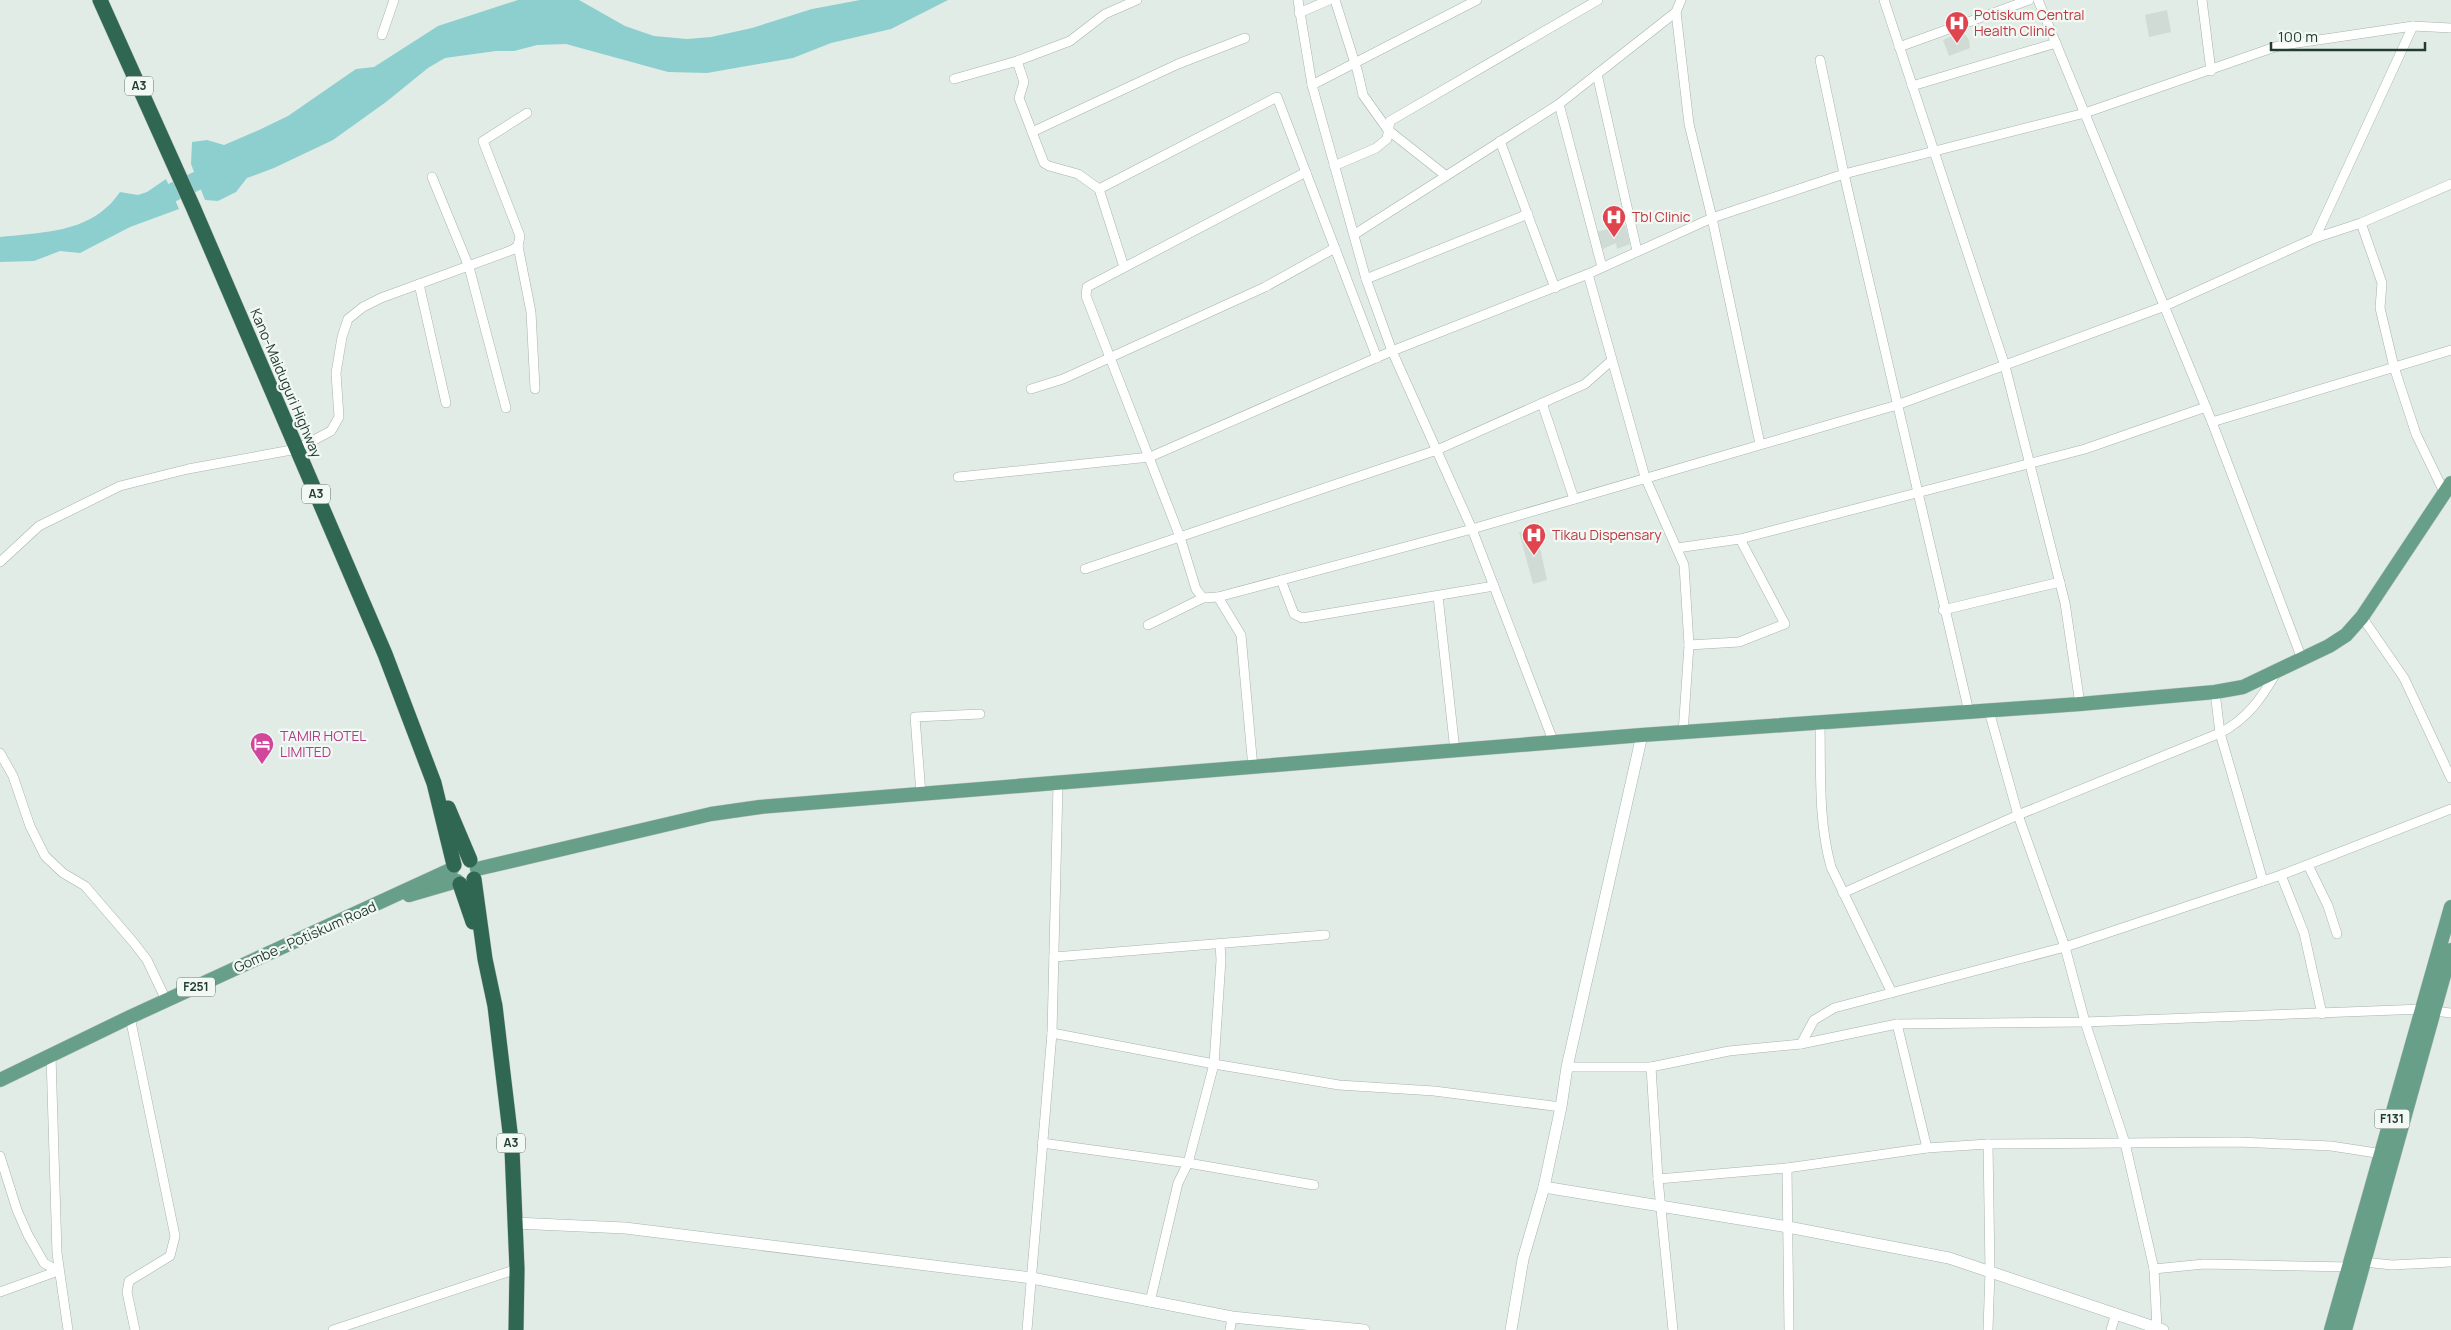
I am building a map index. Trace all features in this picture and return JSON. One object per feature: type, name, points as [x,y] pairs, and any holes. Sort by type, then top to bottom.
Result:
[{"type":"highway","name":"Kano-Maiduguri Highway","points":[[100,0],[193,207],[385,654],[434,783],[449,811],[495,1006],[512,1149],[517,1269],[516,1330]]},
{"type":"main road","name":"Gombe - Potiskum Road","points":[[0,1080],[130,1016],[394,898],[463,873],[711,814],[760,807],[1058,785],[1554,743],[2080,704],[2215,692],[2243,687],[2302,660],[2346,635],[2362,617],[2448,489]]},
{"type":"main road","name":"F131","points":[[2345,1330],[2428,1010],[2451,907]]},
{"type":"main road","name":"F131","points":[[2331,1330],[2428,1010],[2451,950]]},
{"type":"street","points":[[382,35],[394,0]]},
{"type":"street","points":[[954,79],[1017,61],[1070,41],[1105,14],[1137,0]]},
{"type":"street","points":[[1298,0],[1312,85],[1366,279],[1392,351],[1472,529],[1554,743]]},
{"type":"street","points":[[1299,13],[1329,0]]},
{"type":"street","points":[[1335,0],[1355,63],[1362,95],[1388,130],[1445,175]]},
{"type":"street","points":[[1312,85],[1477,0]]},
{"type":"street","points":[[1334,166],[1376,148],[1387,139],[1390,121],[1598,0]]},
{"type":"street","points":[[1681,0],[1676,12],[1689,124],[1712,218],[1760,444]]},
{"type":"street","points":[[1884,0],[1912,86],[1936,151],[2005,366],[2031,461],[2060,582],[2080,704]]},
{"type":"street","points":[[1899,47],[2029,0]]},
{"type":"street","points":[[2038,0],[2206,407],[2302,660]]},
{"type":"street","points":[[2202,0],[2211,71]]},
{"type":"street","points":[[1355,234],[1559,104],[1676,12]]},
{"type":"street","points":[[2315,238],[2412,26]]},
{"type":"street","points":[[958,477],[1150,457],[1392,351],[1556,288],[1712,218],[1844,174],[2085,113],[2211,71],[2278,46],[2412,26],[2451,28]]},
{"type":"street","points":[[1032,132],[1178,64],[1245,38]]},
{"type":"street","points":[[1912,86],[2056,43]]},
{"type":"street","points":[[1820,60],[1844,174],[1968,712]]},
{"type":"street","points":[[1017,61],[1024,82],[1019,98],[1044,163],[1078,174],[1099,189],[1124,267]]},
{"type":"street","points":[[1597,74],[1637,251]]},
{"type":"street","points":[[1099,189],[1277,97],[1377,358]]},
{"type":"street","points":[[1559,104],[1602,267]]},
{"type":"street","points":[[527,113],[482,140],[520,236],[518,246],[531,312],[535,389]]},
{"type":"street","points":[[1500,140],[1556,288]]},
{"type":"street","points":[[1203,598],[1196,589],[1180,537],[1150,457],[1086,296],[1087,287],[1306,172]]},
{"type":"street","points":[[432,177],[469,267],[506,408]]},
{"type":"street","points":[[1148,625],[1203,598],[1218,597],[1472,529],[1897,405],[2164,306],[2315,238],[2361,223],[2451,184]]},
{"type":"street","points":[[1366,279],[1528,214]]},
{"type":"street","points":[[2361,223],[2382,283],[2380,308],[2394,367],[2416,434],[2448,489]]},
{"type":"street","points":[[0,562],[39,526],[120,486],[188,470],[297,449],[331,431],[339,417],[336,372],[342,337],[348,319],[363,307],[381,298],[469,267],[518,246]]},
{"type":"street","points":[[1032,390],[1063,379],[1264,287],[1335,248]]},
{"type":"street","points":[[1588,274],[1645,477],[1684,565],[1687,586],[1689,645],[1683,733]]},
{"type":"street","points":[[419,284],[446,403]]},
{"type":"street","points":[[2212,422],[2451,350]]},
{"type":"street","points":[[1085,569],[1437,450],[1585,384],[1611,361]]},
{"type":"street","points":[[1542,403],[1574,499]]},
{"type":"street","points":[[1677,548],[1740,539],[2031,461],[2085,449],[2206,407]]},
{"type":"street","points":[[1689,645],[1744,641],[1785,624],[1740,539]]},
{"type":"street","points":[[1281,580],[1294,614],[1302,618],[1494,586]]},
{"type":"street","points":[[1943,610],[2060,582]]},
{"type":"street","points":[[1438,596],[1455,751]]},
{"type":"street","points":[[1218,597],[1241,635],[1253,768]]},
{"type":"street","points":[[2362,617],[2404,678],[2451,778]]},
{"type":"street","points":[[1843,893],[2018,815],[2220,733],[2235,725],[2248,714],[2262,697],[2276,673]]},
{"type":"street","points":[[2215,692],[2220,733],[2262,881]]},
{"type":"street","points":[[1544,1187],[1788,1227],[1949,1258],[2160,1329],[2154,1269],[2125,1143],[2085,1022],[2065,947],[2018,815],[1989,711]]},
{"type":"street","points":[[921,794],[915,717],[980,714]]},
{"type":"street","points":[[1820,723],[1822,814],[1826,848],[1831,867],[1892,993]]},
{"type":"street","points":[[1511,1330],[1523,1259],[1544,1187],[1561,1107],[1567,1067],[1642,736]]},
{"type":"street","points":[[0,753],[13,776],[30,826],[45,856],[64,873],[85,886],[134,943],[147,960],[166,1000]]},
{"type":"street","points":[[1028,1330],[1052,1033],[1058,785]]},
{"type":"street","points":[[1801,1044],[1814,1020],[1823,1012],[2065,947],[2281,875],[2451,808]]},
{"type":"street","points":[[2308,864],[2328,906],[2337,934]]},
{"type":"street","points":[[2281,875],[2304,933],[2322,1014]]},
{"type":"street","points":[[1054,957],[1326,935]]},
{"type":"street","points":[[1150,1302],[1178,1183],[1188,1164],[1214,1064],[1221,960],[1220,944]]},
{"type":"street","points":[[1567,1067],[1651,1067],[1729,1051],[1801,1044],[1896,1024],[2085,1022],[2428,1010],[2451,1013]]},
{"type":"street","points":[[130,1016],[175,1236],[170,1256],[129,1282],[127,1292],[135,1330]]},
{"type":"street","points":[[1896,1024],[1927,1148]]},
{"type":"street","points":[[1052,1033],[1214,1064],[1339,1085],[1443,1092],[1561,1107]]},
{"type":"street","points":[[51,1056],[58,1272],[68,1330]]},
{"type":"street","points":[[1651,1067],[1658,1179],[1673,1330]]},
{"type":"street","points":[[1658,1179],[1787,1168],[1927,1148],[1988,1144],[2247,1142],[2331,1146],[2383,1154]]},
{"type":"street","points":[[1042,1143],[1188,1164],[1314,1185]]},
{"type":"street","points":[[1988,1144],[1990,1271],[1988,1330]]},
{"type":"street","points":[[0,1156],[15,1204],[28,1236],[44,1263],[58,1272]]},
{"type":"street","points":[[1787,1168],[1789,1330]]},
{"type":"street","points":[[515,1223],[625,1228],[1032,1278],[1232,1317],[1364,1330]]},
{"type":"street","points":[[2364,1262],[2392,1265],[2451,1262]]},
{"type":"street","points":[[2154,1269],[2204,1264],[2350,1267]]},
{"type":"street","points":[[333,1330],[517,1269]]},
{"type":"street","points":[[0,1292],[58,1272]]},
{"type":"street","points":[[2111,1330],[2116,1313]]},
{"type":"street","points":[[1230,1330],[1232,1317]]},
{"type":"shaded area","points":[[2167,10],[2171,32],[2149,37],[2145,15]]},
{"type":"shaded area","name":"Potiskum Central Health Clinic","points":[[1963,31],[1969,40],[1970,48],[1949,56],[1943,40]]},
{"type":"shaded area","name":"Tbl Clinic","points":[[1625,225],[1630,244],[1617,249],[1616,243],[1603,249],[1596,232]]},
{"type":"shaded area","name":"Tikau Dispensary","points":[[1536,529],[1547,580],[1533,584],[1519,532]]},
{"type":"water","points":[[518,0],[579,0],[625,26],[654,36],[687,39],[711,37],[752,28],[812,9],[860,0],[948,0],[891,29],[831,43],[793,58],[707,73],[668,72],[566,44],[537,45],[514,51],[496,51],[445,58],[428,68],[386,102],[333,140],[274,168],[247,178],[236,192],[218,201],[205,200],[191,164],[192,142],[207,140],[224,145],[259,130],[288,116],[356,69],[374,67],[438,26]]},
{"type":"water","points":[[166,179],[179,209],[130,227],[80,253],[60,251],[34,261],[0,262],[0,237],[42,233],[71,227],[96,216],[120,192],[138,195],[147,192]]},
{"type":"waterway","points":[[150,203],[220,170]]},
{"type":"place","name":"Potiskum Central Health Clinic","points":[[1957,44]]},
{"type":"place","name":"Tbl Clinic","points":[[1614,238]]},
{"type":"place","name":"Tikau Dispensary","points":[[1534,556]]},
{"type":"place","name":"TAMIR HOTEL LIMITED","points":[[262,765]]}]
